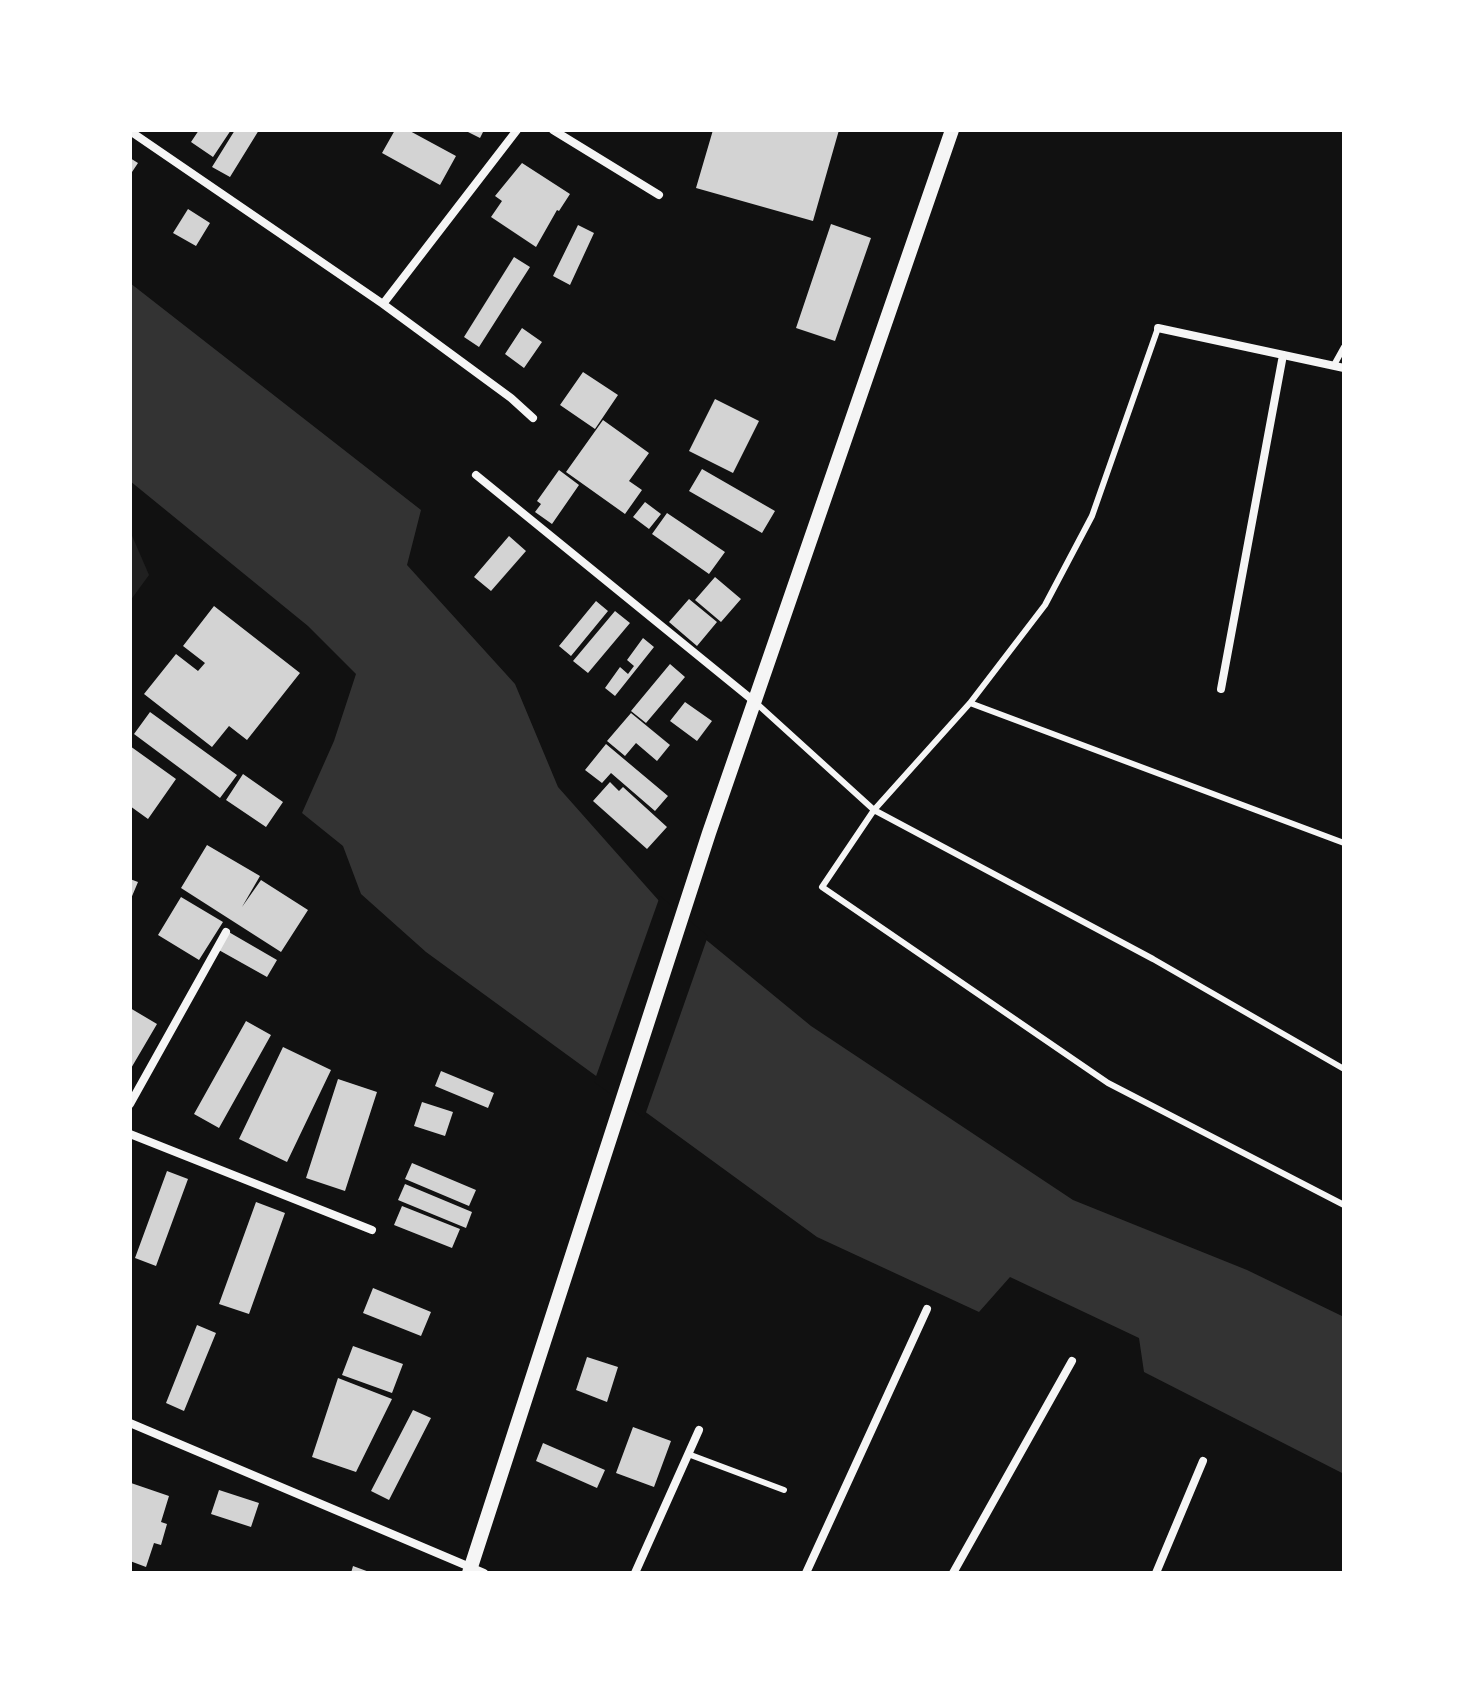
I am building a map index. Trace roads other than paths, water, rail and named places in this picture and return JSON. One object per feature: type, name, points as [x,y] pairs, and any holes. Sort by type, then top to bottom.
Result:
[{"type":"street","points":[[383,304],[517,130]]},
{"type":"street","points":[[553,130],[659,195]]},
{"type":"street","points":[[130,1423],[474,1571],[709,833],[952,130]]},
{"type":"street","points":[[130,131],[383,304],[511,398],[533,418]]},
{"type":"street","points":[[1158,328],[1344,368]]},
{"type":"street","points":[[1221,689],[1283,355]]},
{"type":"street","points":[[476,475],[755,702]]},
{"type":"street","points":[[130,1104],[226,932]]},
{"type":"street","points":[[130,1134],[372,1230]]},
{"type":"street","points":[[806,1573],[927,1309]]},
{"type":"street","points":[[953,1573],[1072,1361]]},
{"type":"street","points":[[635,1573],[699,1430]]},
{"type":"street","points":[[1156,1573],[1203,1461]]},
{"type":"lane","points":[[1158,328],[1092,516],[1045,605],[970,703],[874,810],[822,887],[1108,1083],[1344,1205]]},
{"type":"lane","points":[[1334,365],[1344,347]]},
{"type":"lane","points":[[755,702],[874,810],[1153,959],[1344,1069]]},
{"type":"lane","points":[[970,703],[1344,843]]},
{"type":"lane","points":[[688,1454],[784,1490]]}]
